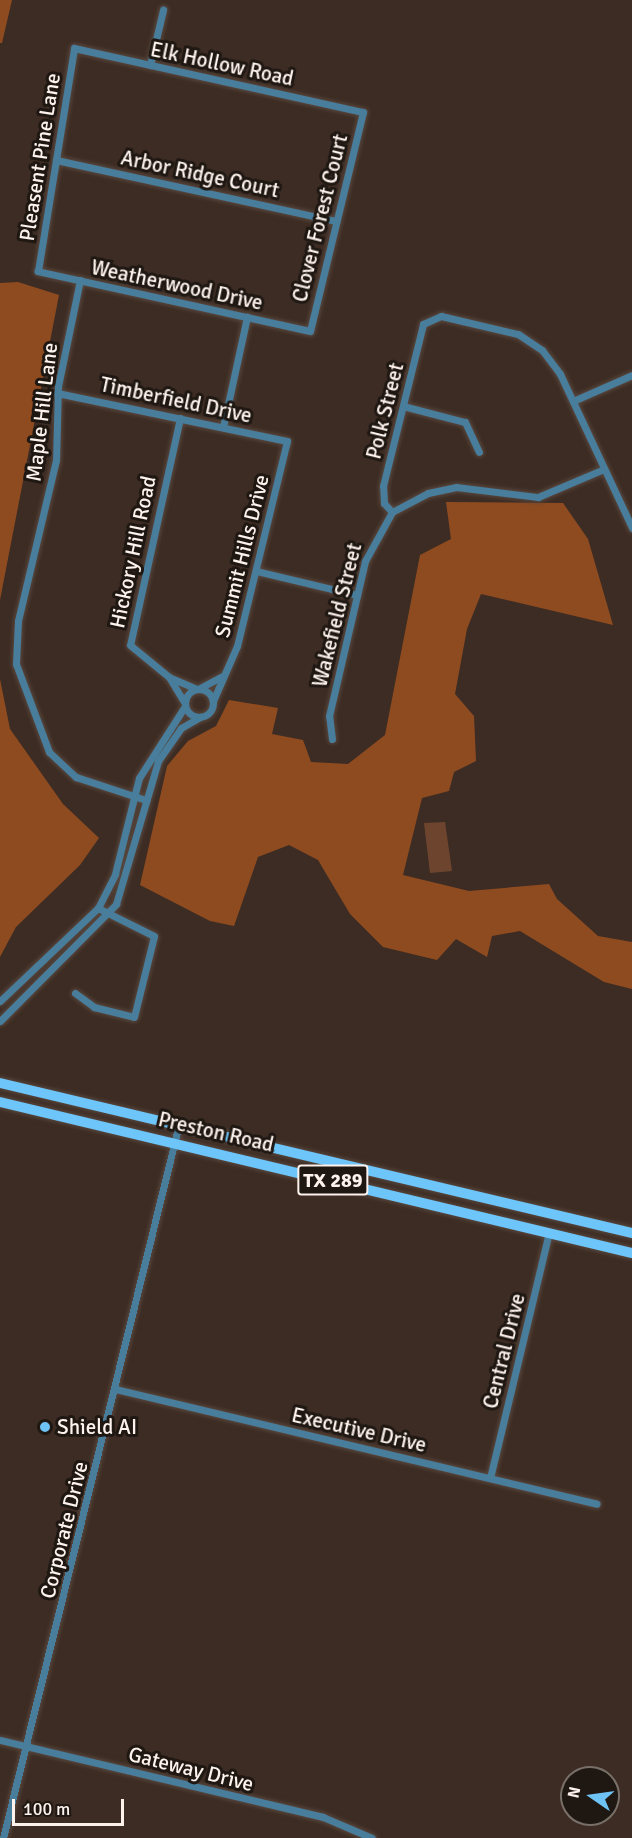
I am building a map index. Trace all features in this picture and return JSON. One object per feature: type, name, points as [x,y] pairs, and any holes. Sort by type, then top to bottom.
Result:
[{"type":"main road","name":"Preston Road","points":[[0,1083],[179,1123],[632,1233]]},
{"type":"main road","name":"Preston Road","points":[[0,1102],[632,1253]]},
{"type":"main road","points":[[420,1201],[424,1183]]},
{"type":"main road","points":[[549,1233],[565,1217]]},
{"type":"street","points":[[150,65],[163,10]]},
{"type":"street","name":"Elk Hollow Road","points":[[74,48],[363,112]]},
{"type":"street","name":"Pleasent Pine Lane","points":[[38,271],[74,48]]},
{"type":"street","name":"Clover Forest Court","points":[[310,331],[363,112]]},
{"type":"street","name":"Arbor Ridge Court","points":[[56,160],[336,221]]},
{"type":"street","name":"Weatherwood Drive","points":[[38,271],[310,331]]},
{"type":"street","name":"Maple Hill Lane","points":[[80,280],[57,393],[56,460],[18,621],[16,664],[50,752],[76,777],[133,798],[146,800]]},
{"type":"street","points":[[223,427],[247,317]]},
{"type":"street","name":"Polk Street","points":[[392,512],[384,504],[383,486],[428,318],[494,328],[531,341],[551,361],[573,401]]},
{"type":"street","points":[[632,375],[573,401],[632,528]]},
{"type":"street","name":"Timberfield Drive","points":[[57,393],[287,441]]},
{"type":"street","points":[[403,406],[465,422],[479,452]]},
{"type":"street","name":"Hickory Hill Road","points":[[180,417],[130,645],[169,677],[198,689],[213,701]]},
{"type":"street","name":"Summit Hills Drive","points":[[200,717],[210,712],[222,676],[237,646],[287,441]]},
{"type":"street","name":"Wakefield Street","points":[[332,739],[329,716],[370,544],[392,512],[428,493],[456,487],[538,497],[604,469]]},
{"type":"street","points":[[256,571],[357,595]]},
{"type":"street","points":[[0,1001],[98,908],[107,893],[143,770],[198,689],[222,676]]},
{"type":"street","name":"Hickory Hill Road","points":[[169,677],[185,705]]},
{"type":"street","points":[[0,1021],[108,915],[118,900],[146,800],[167,746],[200,717],[185,705]]},
{"type":"street","points":[[75,993],[94,1007],[134,1017],[154,936],[98,908]]},
{"type":"street","name":"Corporate Drive","points":[[3,1838],[28,1747],[179,1123]]},
{"type":"street","name":"Central Drive","points":[[490,1478],[549,1233]]},
{"type":"street","name":"Executive Drive","points":[[115,1389],[596,1504]]},
{"type":"street","name":"Gateway Drive","points":[[0,1740],[316,1816],[372,1838]]},
{"type":"shaded area","points":[[0,0],[12,0],[2,43],[0,43]]},
{"type":"shaded area","points":[[18,282],[59,295],[0,600],[0,283]]},
{"type":"shaded area","points":[[446,502],[563,503],[588,539],[613,625],[481,594],[467,629],[455,694],[474,716],[476,761],[454,772],[449,791],[422,798],[403,875],[469,891],[549,884],[557,899],[598,936],[632,942],[632,989],[604,982],[520,931],[492,936],[487,957],[456,939],[437,960],[383,947],[350,914],[318,860],[289,845],[258,857],[234,926],[210,921],[140,885],[167,766],[188,741],[216,726],[229,700],[278,708],[272,734],[303,740],[311,762],[348,764],[385,735],[420,555],[451,539]]},
{"type":"shaded area","points":[[0,679],[10,729],[63,804],[99,838],[80,865],[16,927],[0,957]]},
{"type":"shaded area","points":[[445,822],[452,871],[430,873],[424,823]]},
{"type":"place","name":"Shield AI","points":[[45,1427]]}]
